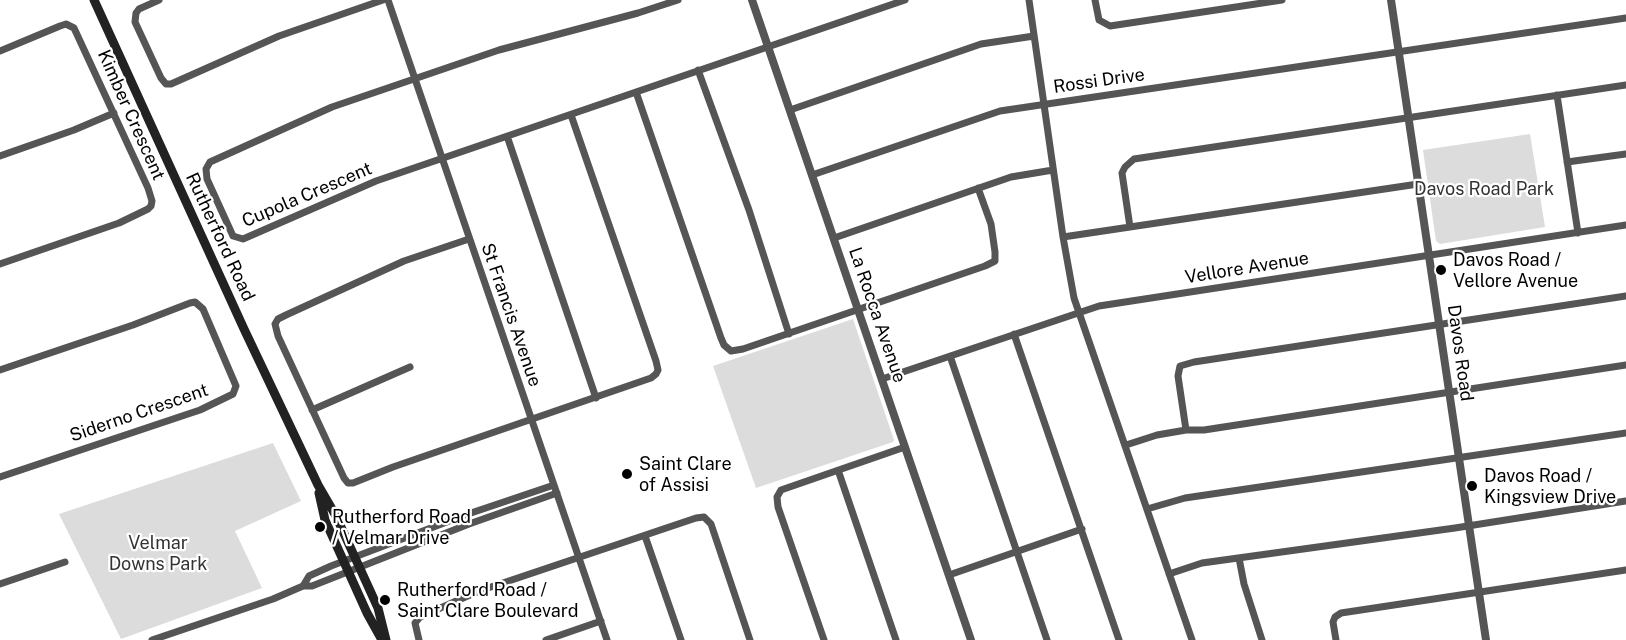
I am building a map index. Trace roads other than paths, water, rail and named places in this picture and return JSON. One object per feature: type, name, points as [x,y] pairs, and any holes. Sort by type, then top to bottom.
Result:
[{"type":"main road","name":"Rutherford Road","points":[[94,0],[244,330],[278,396],[318,485],[336,516],[378,608],[384,640]]},
{"type":"main road","name":"Rutherford Road","points":[[318,485],[325,520],[367,613],[384,640]]},
{"type":"street","points":[[159,0],[139,9],[135,22],[160,78],[166,84],[171,84],[279,36],[383,0]]},
{"type":"street","name":"St Francis Avenue","points":[[388,0],[607,640]]},
{"type":"street","points":[[415,78],[498,50],[638,13],[678,0]]},
{"type":"street","name":"La Rocca Avenue","points":[[752,0],[971,640]]},
{"type":"street","points":[[442,158],[905,0]]},
{"type":"street","points":[[1029,0],[1070,280],[1191,640]]},
{"type":"street","points":[[1095,0],[1100,20],[1110,26],[1282,0]]},
{"type":"street","name":"Davos Road","points":[[1390,0],[1486,640]]},
{"type":"street","name":"Rossi Drive","points":[[812,175],[991,114],[1626,18]]},
{"type":"street","name":"Kimber Crescent","points":[[0,51],[66,24],[74,28],[148,188],[151,206],[119,223],[0,264]]},
{"type":"street","points":[[790,110],[971,47],[1034,36]]},
{"type":"street","points":[[698,70],[789,334]]},
{"type":"street","name":"Cupola Crescent","points":[[415,78],[332,107],[210,162],[206,169],[207,179],[233,236],[240,240],[359,187],[442,158]]},
{"type":"street","points":[[1130,227],[1122,173],[1134,159],[1626,84]]},
{"type":"street","points":[[636,92],[727,349],[735,351],[789,334],[995,261],[991,224],[978,188]]},
{"type":"street","points":[[1557,95],[1578,233]]},
{"type":"street","points":[[0,156],[114,113]]},
{"type":"street","points":[[469,239],[404,261],[278,319],[275,324],[276,331],[312,410],[348,483],[651,378],[658,370],[571,115]]},
{"type":"street","points":[[507,136],[596,398]]},
{"type":"street","points":[[1568,162],[1626,154]]},
{"type":"street","points":[[834,238],[1011,177],[1053,171]]},
{"type":"street","points":[[1063,237],[1418,184]]},
{"type":"street","name":"Vellore Avenue","points":[[882,379],[1099,306],[1626,225]]},
{"type":"street","points":[[1186,430],[1178,376],[1180,366],[1626,296]]},
{"type":"street","name":"Siderno Crescent","points":[[0,370],[195,302],[202,309],[236,386],[232,394],[200,410],[0,477]]},
{"type":"street","points":[[1014,334],[1119,640]]},
{"type":"street","points":[[950,356],[1047,640]]},
{"type":"street","points":[[1126,445],[1157,435],[1186,430],[1216,428],[1626,365]]},
{"type":"street","points":[[312,410],[410,367]]},
{"type":"street","points":[[1147,509],[1185,498],[1626,433]]},
{"type":"street","points":[[824,640],[778,507],[777,497],[781,490],[905,447]]},
{"type":"street","points":[[838,470],[896,640]]},
{"type":"street","points":[[303,586],[309,576],[465,515],[554,485]]},
{"type":"street","points":[[152,640],[273,599],[303,586],[312,586],[469,524],[557,493]]},
{"type":"street","points":[[1169,573],[1196,564],[1626,501]]},
{"type":"street","points":[[418,640],[415,623],[420,617],[479,591],[704,517],[711,524],[750,640]]},
{"type":"street","points":[[949,575],[1082,529]]},
{"type":"street","points":[[645,536],[681,640]]},
{"type":"street","points":[[1239,558],[1244,584],[1262,640]]},
{"type":"street","points":[[0,584],[65,562]]},
{"type":"street","points":[[1336,640],[1333,622],[1341,613],[1626,570]]},
{"type":"street","points":[[546,640],[600,621]]},
{"type":"place","name":"Davos Road / Vellore Avenue","points":[[1441,270]]},
{"type":"place","name":"Saint Clare of Assisi","points":[[627,474]]},
{"type":"place","name":"Davos Road / Kingsview Drive","points":[[1472,486]]},
{"type":"place","name":"Rutherford Road / Velmar Drive","points":[[320,527]]},
{"type":"place","name":"Rutherford Road / Saint Clare Boulevard","points":[[385,600]]},
{"type":"park label","name":"Davos Road Park","points":[[1484,189]]},
{"type":"park label","name":"Velmar Downs Park","points":[[158,553]]}]
